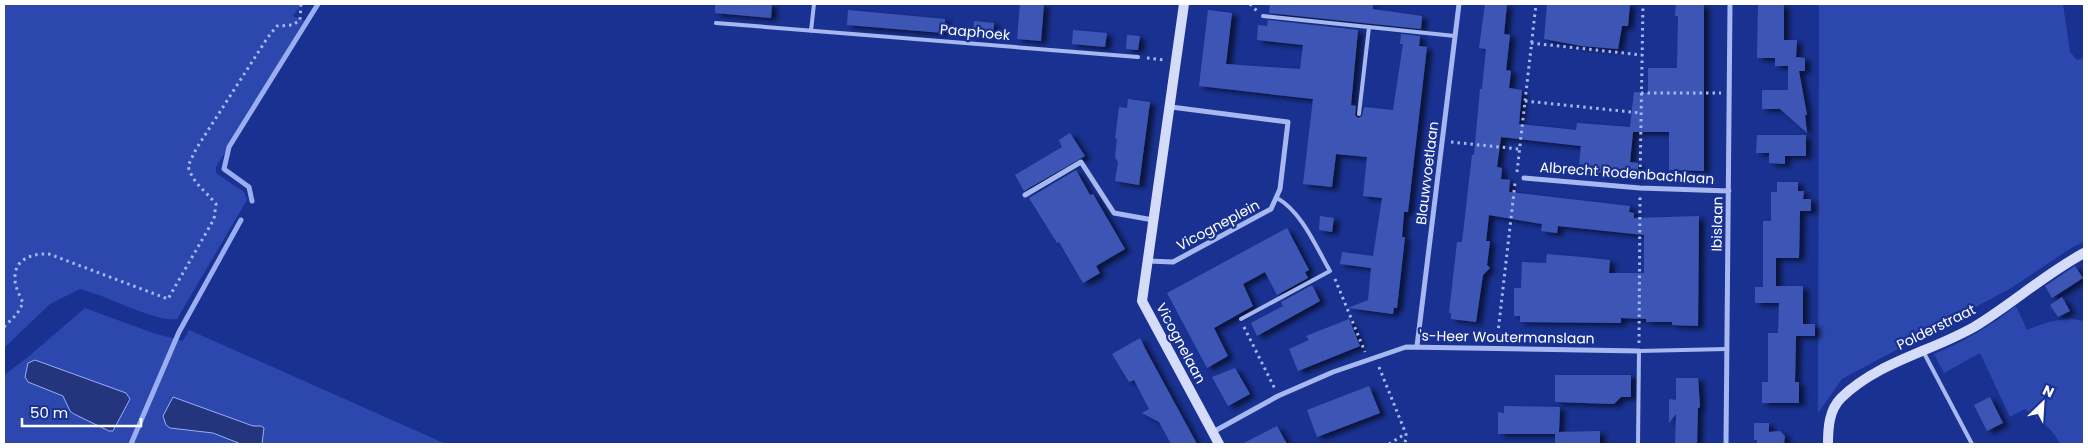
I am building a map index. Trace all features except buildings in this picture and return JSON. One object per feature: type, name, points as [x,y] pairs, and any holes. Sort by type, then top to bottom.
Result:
[{"type":"street","name":"Vicognelaan","points":[[1184,4],[1171,107],[1142,301],[1219,444]]},
{"type":"street","name":"Blauwvoetlaan","points":[[1417,346],[1456,36],[1458,4]]},
{"type":"street","name":"Ibislaan","points":[[1726,444],[1730,4]]},
{"type":"street","name":"Vicogneplein","points":[[1148,261],[1173,262],[1271,209],[1277,198],[1288,122],[1171,107]]},
{"type":"street","points":[[1025,195],[1081,162],[1114,213],[1153,220]]},
{"type":"street","name":"Albrecht Rodenbachlaan","points":[[1524,178],[1660,190],[1729,190]]},
{"type":"street","name":"Polderstraat","points":[[1828,444],[1829,422],[1839,400],[1862,381],[1903,358],[1975,326],[2053,271],[2084,253]]},
{"type":"street","name":"'s-Heer Woutermanslaan","points":[[1213,432],[1278,396],[1368,359],[1406,347],[1639,351]]},
{"type":"lane","points":[[811,31],[814,4]]},
{"type":"lane","points":[[1263,16],[1456,36]]},
{"type":"lane","name":"Paaphoek","points":[[716,23],[1138,56]]},
{"type":"lane","points":[[1359,114],[1369,27]]},
{"type":"lane","points":[[1241,319],[1330,271],[1295,213],[1286,203],[1277,198]]},
{"type":"lane","points":[[1638,444],[1639,351],[1727,349]]},
{"type":"lane","points":[[1923,350],[1972,444]]},
{"type":"path","points":[[4,327],[17,314],[23,303],[14,278],[17,268],[24,259],[36,253],[49,254],[168,299],[214,219],[216,204],[209,195],[197,187],[191,178],[188,166],[196,149],[268,37],[277,26],[293,25],[300,20],[301,4]]},
{"type":"path","points":[[1531,43],[1642,55]]},
{"type":"path","points":[[1138,56],[1176,61]]},
{"type":"path","points":[[1641,93],[1729,93]]},
{"type":"path","points":[[1524,101],[1641,113]]},
{"type":"path","points":[[1443,141],[1520,149]]},
{"type":"path","points":[[1330,271],[1341,289],[1368,359]]},
{"type":"path","points":[[1241,319],[1278,396]]},
{"type":"path","points":[[1375,357],[1406,434],[1405,444]]},
{"type":"path","points":[[1389,444],[1406,434]]},
{"type":"shaded area","points":[[4,4],[302,4],[293,16],[304,21],[216,167],[216,173],[244,192],[247,200],[177,319],[167,319],[143,312],[80,289],[50,304],[4,348]]},
{"type":"shaded area","points":[[1819,4],[2063,4],[2070,52],[2077,60],[2084,58],[2084,242],[2073,247],[2011,288],[1842,379],[1818,413]]},
{"type":"shaded area","points":[[2016,306],[2027,330],[2055,321],[2070,319],[2084,321],[2084,444],[2061,444],[2050,429],[2025,409],[2010,417],[1980,353],[1944,373],[1934,354],[1976,333]]},
{"type":"shaded area","points":[[85,308],[153,333],[183,341],[189,330],[446,444],[4,444],[4,375]]},
{"type":"shaded area","points":[[35,360],[126,393],[130,399],[113,431],[109,431],[74,414],[70,411],[63,396],[28,382],[25,377],[28,363]]},
{"type":"shaded area","points":[[173,397],[253,426],[261,426],[264,428],[262,444],[241,444],[213,433],[170,428],[166,425],[163,416]]},
{"type":"waterway","points":[[252,201],[249,187],[224,169],[229,147],[318,4]]},
{"type":"waterway","points":[[131,444],[179,332],[241,220]]}]
